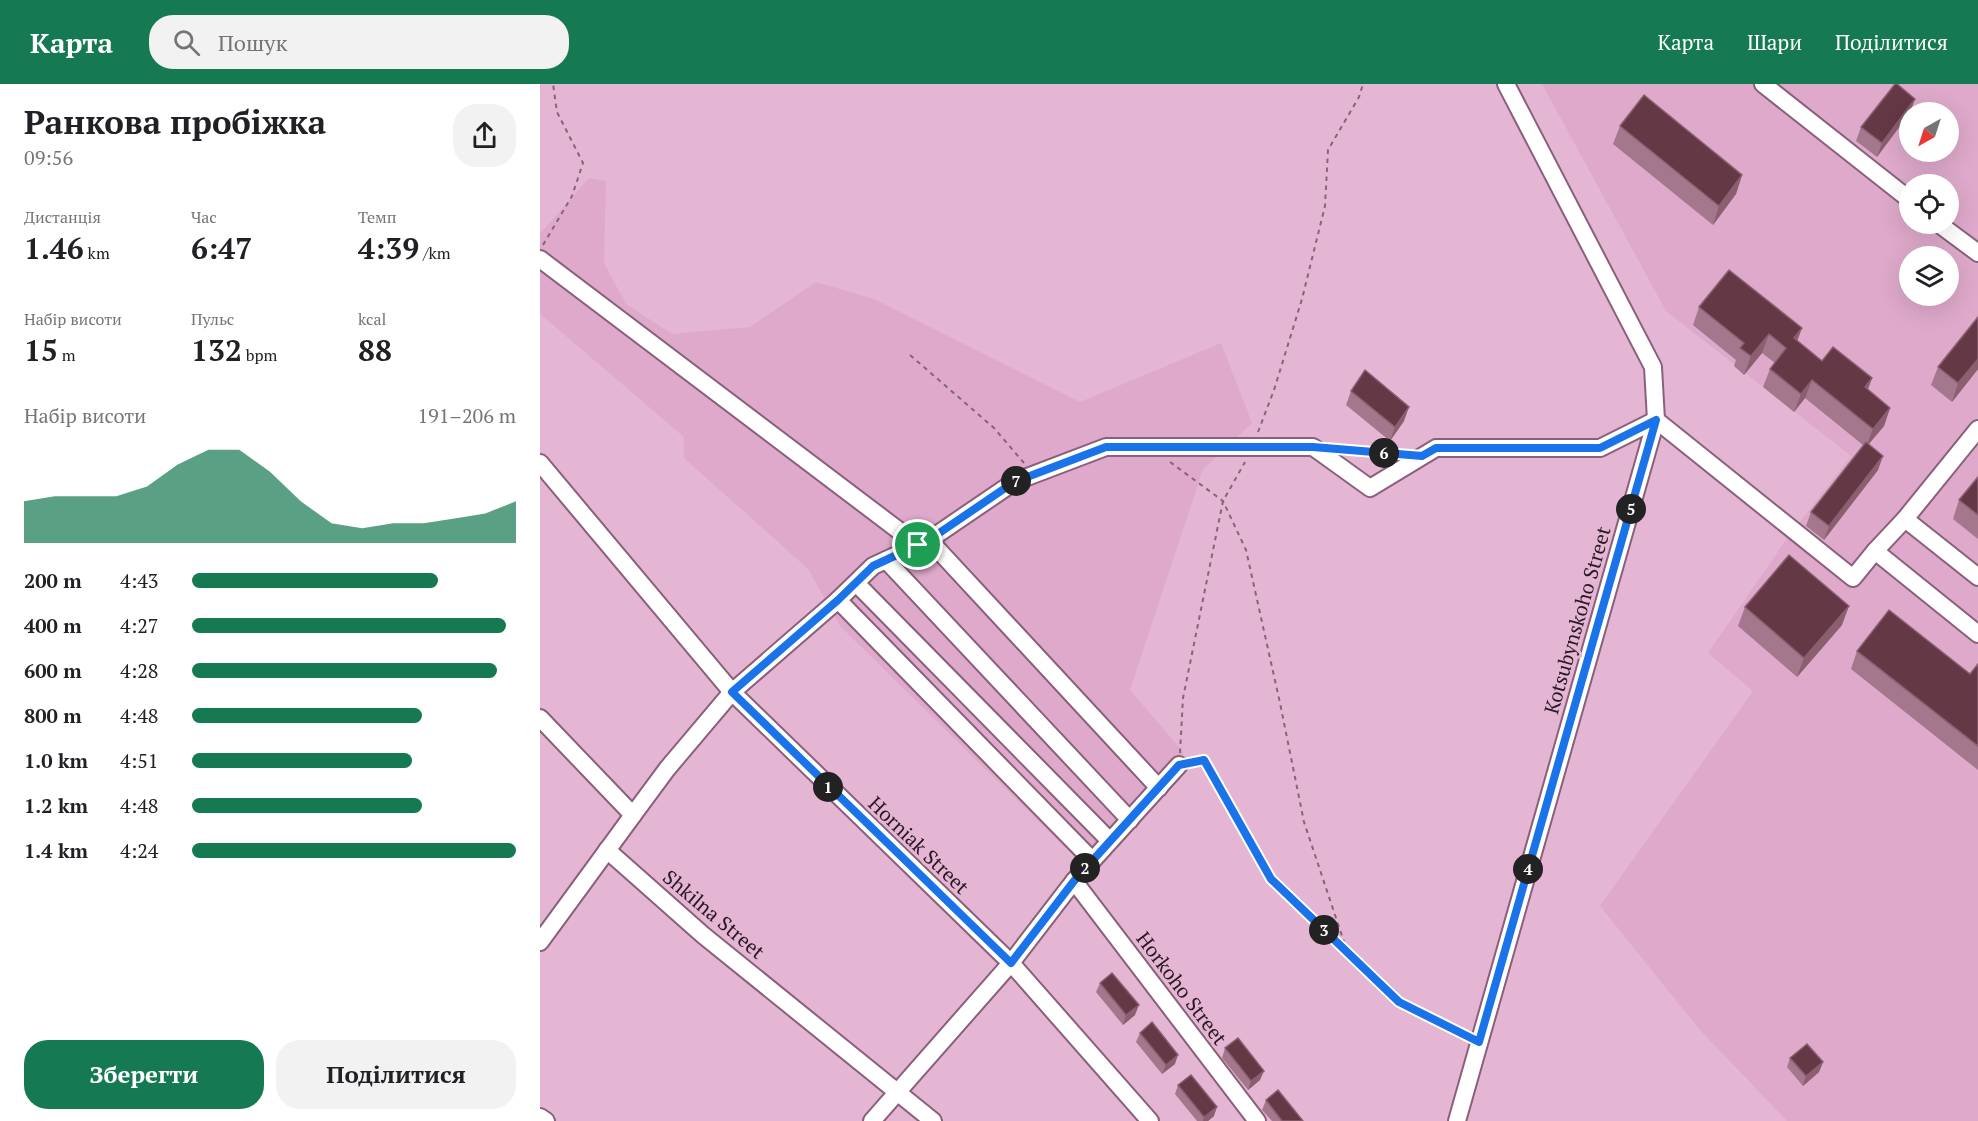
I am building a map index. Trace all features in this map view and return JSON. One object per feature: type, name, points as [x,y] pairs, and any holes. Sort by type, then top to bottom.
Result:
[{"type":"street","name":"Kotsubynskoho Street","points":[[1457,1121],[1656,420],[1653,368],[1506,84]]},
{"type":"street","points":[[1763,84],[1899,191]]},
{"type":"street","points":[[1953,234],[1978,254]]},
{"type":"street","points":[[540,259],[923,542],[1159,788]]},
{"type":"street","points":[[542,932],[667,769],[732,692],[838,600],[873,566],[923,542],[1014,482],[1106,447],[1313,447],[1370,488],[1436,448],[1600,448],[1656,420],[1853,578],[1905,519],[1978,429]]},
{"type":"street","name":"Horniak Street","points":[[540,464],[732,692],[1011,963],[1150,1121]]},
{"type":"street","points":[[1905,519],[1978,577]]},
{"type":"street","points":[[1875,551],[1978,634]]},
{"type":"street","points":[[886,560],[1130,820]]},
{"type":"street","points":[[856,583],[1110,840]]},
{"type":"street","points":[[838,600],[1092,860]]},
{"type":"street","points":[[540,718],[633,815]]},
{"type":"street","points":[[872,1121],[1011,963],[1092,860],[1179,765]]},
{"type":"street","name":"Shkilna Street","points":[[607,850],[703,935],[933,1121]]},
{"type":"street","name":"Horkoho Street","points":[[1074,881],[1257,1121]]},
{"type":"street","points":[[540,1117],[546,1121]]},
{"type":"path","points":[[540,250],[572,196],[583,163],[557,112],[553,84]]},
{"type":"path","points":[[1363,84],[1359,97],[1328,150],[1325,206],[1302,299],[1274,390],[1253,447],[1223,501],[1183,698],[1179,765],[1204,760],[1271,879],[1399,1002],[1479,1042]]},
{"type":"path","points":[[910,355],[994,428],[1016,451],[1032,475]]},
{"type":"path","points":[[1313,447],[1422,456]]},
{"type":"path","points":[[1168,461],[1223,501],[1246,550],[1304,822],[1348,953]]},
{"type":"shaded area","points":[[1542,84],[1978,84],[1978,1121],[1787,1121],[1699,1029],[1600,906],[1753,691],[1708,653],[1786,540],[1851,456],[1666,311]]},
{"type":"shaded area","points":[[589,178],[606,181],[604,263],[626,304],[672,334],[750,327],[816,282],[874,299],[1080,402],[1221,343],[1252,423],[1203,469],[1130,690],[1184,753],[1082,864],[840,626],[808,569],[684,458],[684,437],[540,314],[540,234]]},
{"type":"building","points":[[1895,84],[1915,99],[1913,102],[1899,102],[1899,120],[1882,143],[1861,127]]},
{"type":"building","points":[[1644,95],[1742,175],[1719,206],[1620,126]]},
{"type":"building","points":[[1729,270],[1802,328],[1794,338],[1822,361],[1833,347],[1872,378],[1865,387],[1890,408],[1873,429],[1812,380],[1801,394],[1770,369],[1786,348],[1769,334],[1751,356],[1740,348],[1744,343],[1699,307]]},
{"type":"building","points":[[1978,317],[1978,359],[1958,383],[1938,367]]},
{"type":"building","points":[[1365,370],[1409,407],[1395,427],[1351,391]]},
{"type":"building","points":[[1866,442],[1883,456],[1829,526],[1811,512]]},
{"type":"building","points":[[1978,477],[1978,515],[1959,500]]},
{"type":"building","points":[[1789,555],[1849,606],[1804,658],[1745,607]]},
{"type":"building","points":[[1889,610],[1970,674],[1978,664],[1978,746],[1857,651]]},
{"type":"building","points":[[1112,973],[1139,1005],[1126,1015],[1100,983]]},
{"type":"building","points":[[1152,1022],[1178,1055],[1166,1065],[1140,1033]]},
{"type":"building","points":[[1238,1038],[1264,1071],[1251,1081],[1225,1048]]},
{"type":"building","points":[[1807,1044],[1823,1062],[1806,1076],[1790,1058]]},
{"type":"building","points":[[1191,1075],[1217,1107],[1204,1117],[1178,1085]]},
{"type":"building","points":[[1278,1090],[1303,1121],[1282,1121],[1266,1100]]},
{"type":"route","points":[[1656,420],[1479,1042],[1399,1002],[1271,879],[1204,760],[1179,765],[1074,881],[1011,963],[732,692],[838,600],[873,566],[918,545],[929,540],[1014,482],[1106,447],[1313,447],[1422,456],[1436,448],[1600,448],[1656,420]]}]
